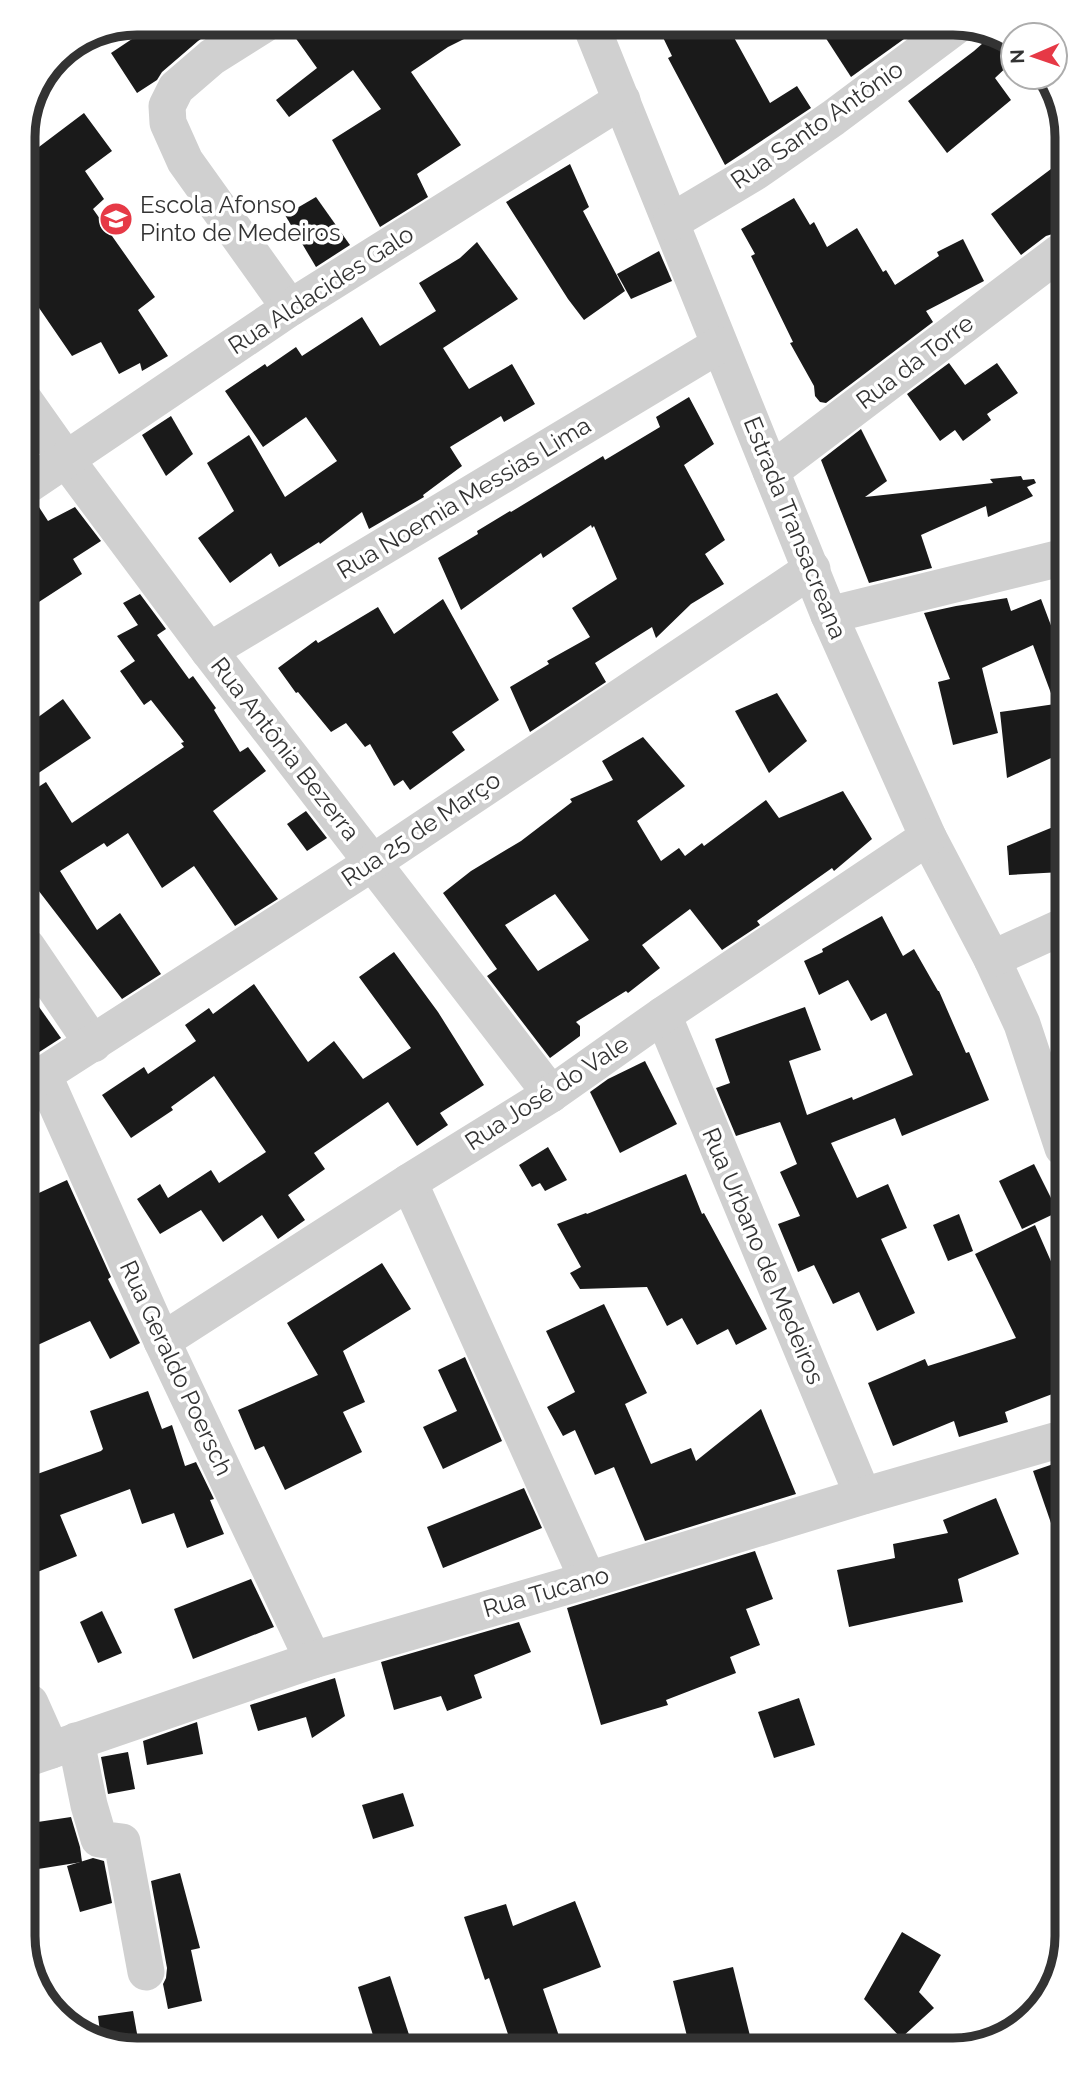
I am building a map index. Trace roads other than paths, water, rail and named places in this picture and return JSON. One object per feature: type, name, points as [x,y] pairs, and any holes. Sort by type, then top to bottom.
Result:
[{"type":"street","points":[[247,35],[212,57],[176,88],[167,106],[167,122],[185,161],[290,308]]},
{"type":"street","name":"Estrada Transacreana","points":[[595,35],[829,615],[928,837],[992,959],[1022,1024],[1055,1124]]},
{"type":"street","name":"Rua Santo Antônio","points":[[671,222],[755,172],[944,35]]},
{"type":"street","name":"Rua Aldacides Galo","points":[[35,479],[290,308],[622,100]]},
{"type":"street","name":"Rua da Torre","points":[[771,471],[1055,256]]},
{"type":"street","name":"Rua Noemia Messias Lima","points":[[209,651],[719,345]]},
{"type":"street","name":"Rua Antônia Bezerra","points":[[35,416],[209,651],[551,1094]]},
{"type":"street","points":[[829,615],[1055,559]]},
{"type":"street","name":"Rua 25 de Março","points":[[35,1079],[372,863],[811,569]]},
{"type":"street","name":"Rua José do Vale","points":[[162,1341],[551,1094],[663,1015],[928,837]]},
{"type":"street","points":[[992,959],[1055,930]]},
{"type":"street","points":[[35,959],[93,1044]]},
{"type":"street","name":"Rua Urbano de Medeiros","points":[[663,1015],[863,1496]]},
{"type":"street","name":"Estrada Transacreana","points":[[1022,1024],[1055,1077]]},
{"type":"street","name":"Rua Geraldo Poersch","points":[[35,1079],[313,1660]]},
{"type":"street","points":[[409,1182],[588,1580]]},
{"type":"street","name":"Rua Tucano","points":[[53,1750],[313,1660],[1055,1440]]},
{"type":"street","points":[[35,1713],[53,1750],[89,1805],[99,1839],[121,1842],[146,1972]]},
{"type":"place","name":"Escola Afonso Pinto de Medeiros","points":[[116,219]]}]
